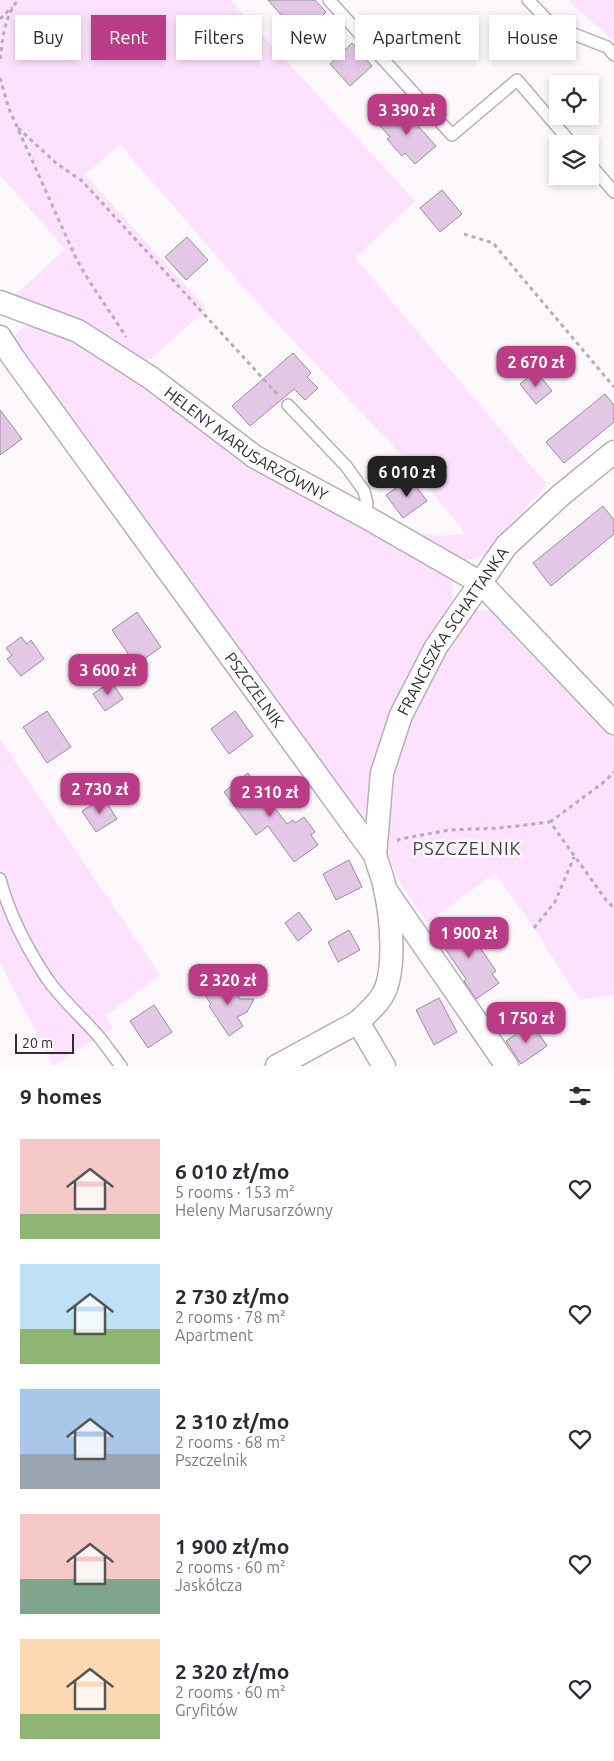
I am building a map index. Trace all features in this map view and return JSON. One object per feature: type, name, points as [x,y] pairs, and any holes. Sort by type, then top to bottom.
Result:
[{"type":"street","name":"HELENY MARUSARZÓWNY","points":[[0,302],[78,331],[151,378],[255,457],[366,517],[481,583],[614,723]]},
{"type":"street","name":"PSZCZELNIK","points":[[0,337],[375,855],[385,889],[390,937],[391,961],[389,978],[382,996],[358,1022],[277,1066]]},
{"type":"street","name":"FRANCISZKA SCHATTANKA","points":[[375,855],[382,773],[401,716],[436,647],[506,546],[561,495],[614,452]]},
{"type":"street","points":[[385,889],[507,1066]]},
{"type":"street","points":[[358,1022],[384,1066]]},
{"type":"lane","points":[[329,0],[452,135],[517,80],[564,135]]},
{"type":"lane","points":[[528,0],[553,26],[607,47],[614,55]]},
{"type":"lane","points":[[599,174],[614,192]]},
{"type":"lane","points":[[288,405],[346,466],[364,492],[367,503],[366,517]]},
{"type":"lane","points":[[0,879],[4,897],[48,980],[121,1066]]},
{"type":"path","points":[[0,59],[5,25],[18,0]]},
{"type":"path","points":[[0,19],[14,6]]},
{"type":"path","points":[[0,78],[9,109],[84,275],[106,304],[131,345]]},
{"type":"path","points":[[18,128],[56,163],[82,181],[288,405]]},
{"type":"path","points":[[464,234],[493,243],[614,387]]},
{"type":"path","points":[[375,855],[400,839],[449,830],[500,828],[550,822],[604,782],[614,772]]},
{"type":"path","points":[[550,822],[614,908]]},
{"type":"path","points":[[534,928],[555,902],[575,856]]},
{"type":"shaded area","points":[[0,0],[230,0],[244,15],[176,15],[176,60],[262,60],[262,35],[272,46],[272,60],[285,60],[415,201],[355,258],[547,484],[500,535],[484,556],[464,561],[409,532],[439,536],[466,534],[405,459],[244,288],[120,144],[85,175],[207,309],[148,361],[83,323],[14,296],[65,249],[0,175]]},
{"type":"shaded area","points":[[571,0],[614,0],[614,41],[569,2]]},
{"type":"shaded area","points":[[26,325],[80,342],[131,373],[249,465],[452,578],[453,599],[428,644],[373,774],[366,819],[360,819],[19,352],[15,336]]},
{"type":"shaded area","points":[[474,610],[491,610],[614,737],[614,994],[580,1000],[534,928],[495,873],[427,923],[401,884],[386,852],[391,776],[410,717],[444,651]]},
{"type":"shaded area","points":[[0,739],[160,975],[105,1016],[113,1028],[53,1066],[0,962]]},
{"type":"building","points":[[268,0],[315,0],[326,12],[323,15],[281,15]]},
{"type":"building","points":[[352,43],[355,46],[355,60],[367,60],[372,66],[350,86],[330,64],[334,60],[345,60],[345,50]]},
{"type":"building","points":[[401,107],[436,146],[415,164],[405,153],[402,156],[387,139],[390,137],[380,126]]},
{"type":"building","points":[[442,190],[462,214],[440,232],[420,208]]},
{"type":"building","points":[[187,237],[208,260],[186,280],[165,257]]},
{"type":"building","points":[[293,353],[311,373],[307,377],[318,388],[305,400],[294,389],[250,426],[232,406]]},
{"type":"building","points":[[536,371],[552,391],[536,404],[520,384]]},
{"type":"building","points":[[605,394],[614,405],[614,422],[564,463],[546,442]]},
{"type":"building","points":[[0,410],[22,439],[0,455]]},
{"type":"building","points":[[410,478],[427,501],[403,518],[386,495]]},
{"type":"building","points":[[603,506],[614,520],[614,534],[551,586],[533,563]]},
{"type":"building","points":[[137,612],[161,647],[136,665],[112,630]]},
{"type":"building","points":[[21,637],[27,644],[31,640],[44,659],[21,676],[7,659],[12,655],[6,648]]},
{"type":"building","points":[[111,681],[123,699],[105,711],[93,694]]},
{"type":"building","points":[[47,711],[71,747],[47,763],[23,727]]},
{"type":"building","points":[[235,711],[253,736],[229,754],[211,729]]},
{"type":"building","points":[[248,773],[287,824],[293,820],[295,823],[304,817],[315,832],[311,835],[318,845],[294,862],[268,826],[256,835],[224,792]]},
{"type":"building","points":[[104,798],[117,819],[96,832],[82,811]]},
{"type":"building","points":[[349,860],[362,887],[336,900],[323,874]]},
{"type":"building","points":[[299,912],[312,930],[298,941],[285,923]]},
{"type":"building","points":[[461,920],[496,971],[492,974],[499,983],[476,999],[464,981],[466,979],[437,937]]},
{"type":"building","points":[[349,930],[360,950],[338,962],[328,942]]},
{"type":"building","points":[[227,979],[240,999],[254,999],[247,1012],[237,1017],[243,1026],[229,1036],[209,1006],[211,1004],[204,994]]},
{"type":"building","points":[[439,998],[457,1032],[434,1045],[416,1010]]},
{"type":"building","points":[[154,1005],[172,1032],[148,1048],[130,1021]]},
{"type":"building","points":[[532,1023],[547,1046],[521,1064],[506,1041]]},
{"type":"district","name":"PSZCZELNIK","points":[[467,849]]}]
